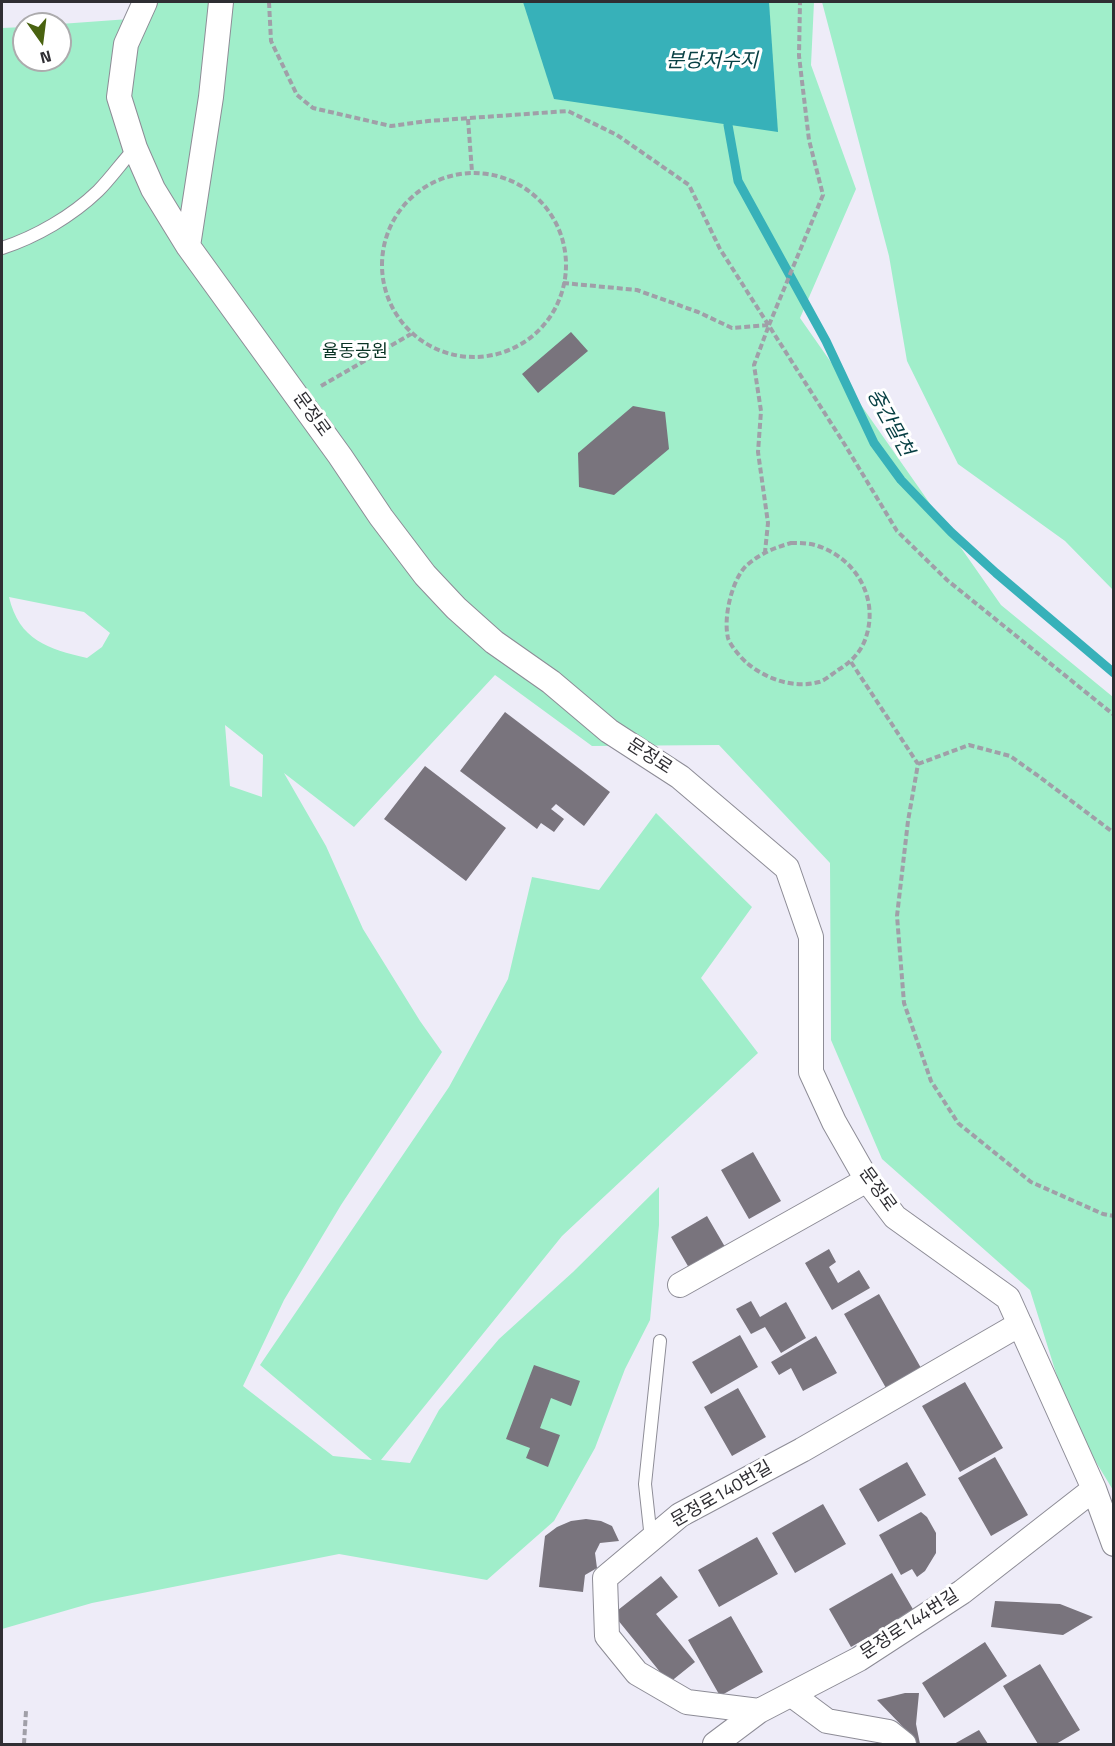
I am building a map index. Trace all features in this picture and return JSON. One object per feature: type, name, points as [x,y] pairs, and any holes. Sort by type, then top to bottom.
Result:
[{"type":"street","name":"문정로","points":[[145,2],[126,44],[119,97],[135,148],[153,189],[188,246],[381,517],[425,575],[456,608],[494,642],[551,682],[609,731],[680,777],[787,868],[811,937],[811,1072],[834,1122],[867,1180],[895,1216],[1008,1298],[1094,1489],[1113,1544]]},
{"type":"street","points":[[188,246],[211,97],[221,2]]},
{"type":"street","points":[[680,1285],[867,1180]]},
{"type":"street","name":"문정로140번길","points":[[759,1711],[687,1702],[637,1673],[607,1636],[605,1578],[680,1515],[802,1450],[1020,1324]]},
{"type":"street","name":"문정로144번길","points":[[715,1744],[759,1711],[859,1659],[962,1592],[1094,1489]]},
{"type":"street","points":[[792,1695],[827,1721],[889,1732],[904,1744]]},
{"type":"lane","points":[[2,248],[70,214],[98,191],[135,148]]},
{"type":"lane","points":[[651,1539],[645,1484],[660,1341]]},
{"type":"path","points":[[269,2],[271,41],[297,95],[313,108],[391,126],[428,121],[568,111],[617,135],[689,185],[720,249],[897,531],[947,580],[1113,715]]},
{"type":"path","points":[[765,552],[768,523],[758,452],[761,411],[754,365],[823,195],[810,140],[799,56],[800,2]]},
{"type":"path","points":[[468,119],[472,172]]},
{"type":"path","points":[[472,172],[504,177],[525,187],[549,209],[560,229],[567,261],[563,283],[558,305],[547,323],[523,344],[478,358],[445,354],[411,334],[391,308],[382,277],[387,232],[404,204],[417,192],[445,177],[472,172]]},
{"type":"path","points":[[563,283],[638,290],[698,312],[732,328],[769,326]]},
{"type":"path","points":[[299,399],[411,334]]},
{"type":"path","points":[[791,543],[816,545],[838,554],[856,571],[867,593],[870,617],[865,641],[851,662],[820,682],[795,685],[765,676],[745,661],[728,639],[728,611],[733,586],[745,567],[765,552],[791,543]]},
{"type":"path","points":[[851,662],[918,764],[908,821],[897,916],[904,1003],[931,1081],[958,1123],[1031,1182],[1103,1214],[1113,1216]]},
{"type":"path","points":[[918,764],[969,745],[1010,756],[1113,833]]},
{"type":"path","points":[[24,1744],[26,1711]]},
{"type":"green space","name":"율동공원","points":[[153,2],[814,2],[811,65],[856,189],[800,318],[1001,605],[1113,697],[1113,1490],[1071,1421],[1030,1290],[882,1159],[831,1040],[830,863],[719,745],[592,746],[495,675],[354,827],[284,773],[326,846],[363,929],[442,1052],[341,1205],[284,1300],[243,1386],[333,1456],[372,1460],[260,1365],[449,1087],[508,979],[532,877],[599,890],[656,813],[752,907],[701,978],[758,1053],[562,1236],[381,1460],[410,1463],[439,1410],[499,1339],[573,1272],[659,1187],[659,1225],[650,1320],[625,1369],[595,1448],[554,1521],[487,1580],[339,1554],[92,1603],[2,1629],[2,28],[12,28],[12,72],[72,72],[72,23],[143,18]],"holes":[[[9,597],[84,612],[110,633],[102,647],[87,658],[48,646],[28,633],[14,612]],[[225,725],[263,755],[262,797],[230,786]]]},
{"type":"green space","points":[[822,2],[1113,2],[1113,590],[1065,541],[958,464],[907,361],[889,256]]},
{"type":"water","name":"분당저수지","points":[[523,2],[769,2],[778,132],[554,99]]},
{"type":"building","points":[[571,332],[588,351],[538,393],[522,374]]},
{"type":"building","points":[[633,406],[665,412],[669,449],[614,495],[579,487],[578,453]]},
{"type":"building","points":[[505,712],[610,792],[584,826],[556,804],[551,809],[564,819],[554,832],[541,823],[537,829],[460,771]]},
{"type":"building","points":[[425,766],[506,828],[466,881],[384,819]]},
{"type":"building","points":[[753,1152],[781,1201],[749,1219],[721,1170]]},
{"type":"building","points":[[707,1216],[728,1252],[692,1273],[671,1237]]},
{"type":"building","points":[[829,1249],[836,1262],[829,1267],[838,1283],[859,1270],[870,1288],[832,1310],[805,1263]]},
{"type":"building","points":[[879,1294],[921,1368],[886,1388],[844,1314]]},
{"type":"building","points":[[751,1301],[760,1317],[786,1302],[806,1338],[781,1353],[765,1327],[751,1334],[736,1309]]},
{"type":"building","points":[[740,1335],[758,1367],[711,1394],[692,1362]]},
{"type":"building","points":[[816,1336],[837,1373],[803,1391],[791,1368],[779,1375],[771,1362]]},
{"type":"building","points":[[534,1365],[580,1381],[571,1406],[551,1398],[540,1428],[560,1435],[548,1467],[526,1458],[530,1448],[506,1439]]},
{"type":"building","points":[[965,1382],[1003,1448],[960,1472],[922,1406]]},
{"type":"building","points":[[738,1388],[766,1437],[732,1456],[704,1407]]},
{"type":"building","points":[[995,1457],[1028,1515],[991,1536],[958,1478]]},
{"type":"building","points":[[907,1462],[926,1495],[878,1522],[859,1489]]},
{"type":"building","points":[[823,1504],[846,1544],[795,1573],[772,1533]]},
{"type":"building","points":[[921,1512],[927,1517],[936,1533],[936,1553],[925,1571],[917,1577],[912,1569],[901,1575],[879,1535]]},
{"type":"building","points":[[586,1519],[601,1521],[612,1526],[619,1541],[600,1543],[595,1553],[597,1568],[585,1575],[583,1592],[539,1587],[545,1536],[571,1521]]},
{"type":"building","points":[[757,1537],[778,1574],[719,1607],[698,1570]]},
{"type":"building","points":[[892,1573],[914,1611],[851,1647],[829,1609]]},
{"type":"building","points":[[661,1576],[678,1597],[656,1614],[695,1662],[669,1683],[613,1614]]},
{"type":"building","points":[[995,1601],[1060,1604],[1093,1617],[1063,1635],[991,1627]]},
{"type":"building","points":[[731,1616],[763,1672],[720,1696],[688,1640]]},
{"type":"building","points":[[985,1642],[1007,1676],[944,1718],[922,1683]]},
{"type":"building","points":[[1040,1664],[1080,1730],[1056,1744],[1038,1744],[1003,1686]]},
{"type":"building","points":[[905,1693],[919,1693],[916,1724],[920,1744],[912,1744],[899,1736],[903,1727],[877,1700]]},
{"type":"building","points":[[979,1730],[988,1744],[954,1744]]},
{"type":"waterway","name":"중간말천","points":[[728,125],[738,181],[826,341],[874,443],[901,480],[951,532],[1114,673]]}]
